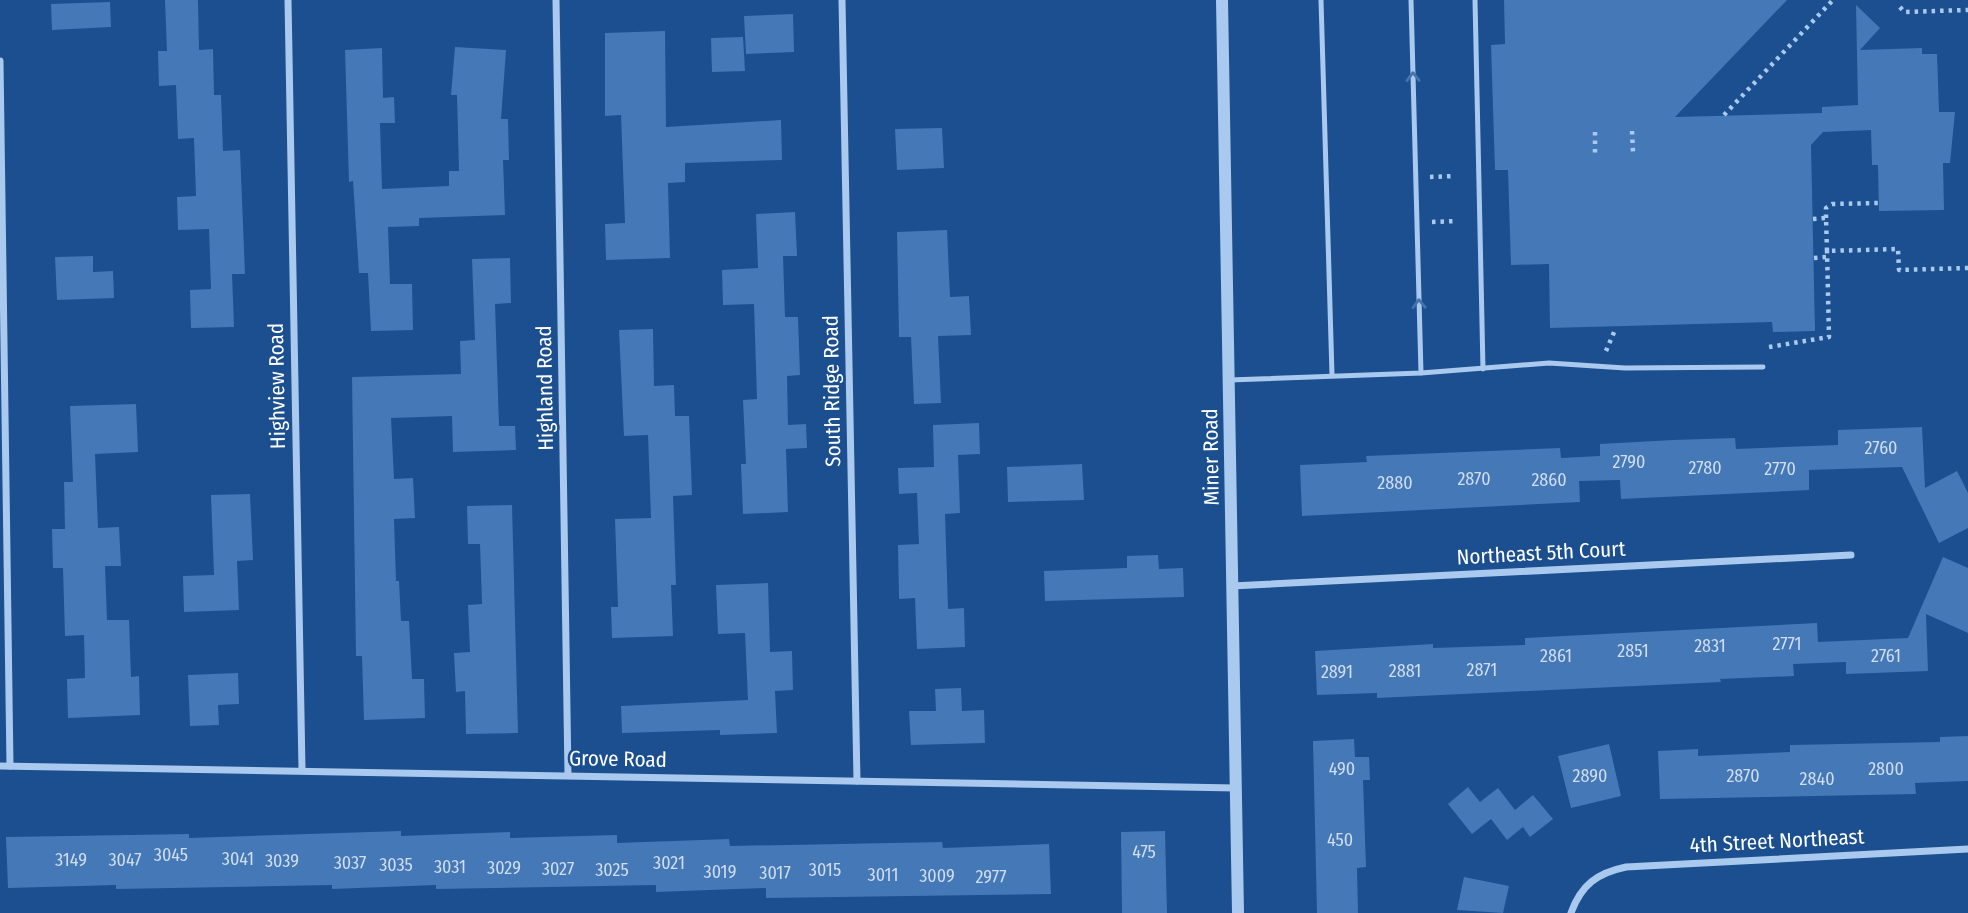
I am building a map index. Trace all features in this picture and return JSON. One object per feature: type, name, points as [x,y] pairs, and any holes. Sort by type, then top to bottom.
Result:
[{"type":"street","name":"Highview Road","points":[[288,0],[302,770]]},
{"type":"street","name":"Highland Road","points":[[556,0],[568,775]]},
{"type":"street","name":"South Ridge Road","points":[[842,0],[857,781]]},
{"type":"street","name":"Miner Road","points":[[1222,0],[1238,913]]},
{"type":"street","points":[[0,61],[10,766]]},
{"type":"street","name":"Northeast 5th Court","points":[[1232,586],[1851,555]]},
{"type":"street","name":"Grove Road","points":[[0,766],[1236,788]]},
{"type":"street","name":"4th Street Northeast","points":[[1571,913],[1578,895],[1591,880],[1607,871],[1626,867],[1968,849]]},
{"type":"lane","points":[[1321,0],[1332,375]]},
{"type":"lane","points":[[1411,0],[1421,373]]},
{"type":"lane","points":[[1475,0],[1483,369]]},
{"type":"lane","points":[[1229,380],[1421,373],[1549,363],[1763,367]]},
{"type":"path","points":[[1724,116],[1832,1]]},
{"type":"path","points":[[1900,7],[1905,12],[1968,10]]},
{"type":"path","points":[[1632,131],[1633,152]]},
{"type":"path","points":[[1595,132],[1595,153]]},
{"type":"path","points":[[1429,177],[1454,176]]},
{"type":"path","points":[[1769,347],[1829,337],[1826,208],[1832,204],[1879,203]]},
{"type":"path","points":[[1813,219],[1825,218]]},
{"type":"path","points":[[1430,222],[1456,221]]},
{"type":"path","points":[[1814,258],[1827,254],[1898,249],[1899,270],[1968,268]]},
{"type":"path","points":[[1599,366],[1615,330]]},
{"type":"building","points":[[165,0],[198,0],[199,50],[213,49],[214,95],[221,95],[223,151],[240,150],[245,274],[232,274],[234,327],[191,328],[190,290],[211,289],[209,229],[178,230],[177,197],[196,196],[194,138],[178,139],[176,85],[159,86],[158,51],[167,51]]},
{"type":"building","points":[[1504,0],[1787,0],[1675,117],[1822,113],[1822,107],[1858,105],[1856,5],[1880,28],[1860,50],[1922,48],[1922,54],[1937,54],[1939,112],[1955,112],[1950,163],[1943,163],[1944,210],[1879,211],[1878,165],[1872,165],[1871,130],[1823,132],[1811,145],[1815,331],[1773,332],[1772,322],[1550,328],[1549,264],[1511,265],[1508,170],[1495,170],[1491,45],[1505,44]]},
{"type":"building","points":[[110,2],[111,27],[52,30],[51,4]]},
{"type":"building","points":[[793,14],[794,52],[746,54],[744,16]]},
{"type":"building","points":[[665,31],[666,127],[781,120],[782,160],[685,163],[685,182],[668,183],[670,258],[606,260],[605,224],[625,223],[621,115],[605,116],[605,33]]},
{"type":"building","points":[[743,37],[745,71],[712,72],[711,38]]},
{"type":"building","points":[[455,47],[506,50],[501,119],[508,119],[509,160],[503,160],[505,215],[419,218],[419,226],[388,227],[390,284],[412,284],[413,330],[371,331],[368,273],[359,273],[353,181],[349,182],[345,50],[382,48],[383,98],[394,97],[395,123],[380,123],[382,189],[449,186],[449,171],[459,171],[457,95],[451,95]]},
{"type":"building","points":[[942,128],[944,168],[897,170],[895,129]]},
{"type":"building","points":[[795,212],[797,256],[783,256],[785,317],[798,317],[800,375],[787,376],[788,425],[806,424],[807,448],[786,449],[788,512],[743,514],[741,464],[746,464],[743,400],[757,399],[754,304],[723,305],[722,270],[758,268],[756,214]]},
{"type":"building","points":[[947,230],[950,297],[969,296],[971,335],[938,336],[941,403],[914,404],[911,337],[899,337],[897,232]]},
{"type":"building","points":[[93,256],[93,272],[113,271],[114,298],[57,300],[55,257]]},
{"type":"building","points":[[510,258],[511,303],[495,304],[499,426],[515,426],[516,450],[453,452],[452,416],[391,418],[394,479],[413,478],[415,518],[394,519],[396,581],[399,581],[401,621],[409,621],[412,679],[424,679],[425,718],[364,720],[362,656],[356,656],[352,377],[461,374],[460,341],[475,340],[472,259]]},
{"type":"building","points":[[653,329],[654,386],[674,385],[675,416],[689,416],[692,495],[673,496],[676,585],[671,585],[673,636],[612,638],[611,607],[618,607],[615,519],[651,518],[648,435],[624,436],[619,330]]},
{"type":"building","points":[[136,404],[138,452],[95,454],[98,528],[119,527],[121,566],[105,566],[107,620],[129,620],[131,677],[139,676],[140,715],[68,718],[67,679],[85,678],[84,635],[65,636],[63,568],[53,568],[52,529],[65,529],[64,482],[73,482],[70,406]]},
{"type":"building","points":[[979,423],[980,454],[958,455],[960,513],[945,514],[948,609],[964,608],[965,647],[917,649],[915,598],[899,599],[898,545],[919,544],[917,493],[899,494],[898,468],[934,467],[933,425]]},
{"type":"building","points":[[1922,427],[1925,488],[1957,471],[1968,493],[1968,528],[1939,543],[1902,467],[1809,470],[1809,490],[1621,499],[1620,480],[1579,481],[1580,502],[1302,516],[1300,465],[1367,462],[1366,456],[1560,448],[1561,458],[1600,456],[1600,444],[1673,440],[1735,438],[1736,449],[1838,445],[1838,430]]},
{"type":"building","points":[[1082,464],[1084,500],[1008,502],[1007,467]]},
{"type":"building","points":[[250,494],[253,560],[237,561],[239,610],[184,612],[183,576],[214,575],[211,495]]},
{"type":"building","points":[[512,505],[518,733],[466,734],[465,691],[456,692],[454,653],[470,652],[468,605],[482,604],[480,544],[468,544],[467,506]]},
{"type":"building","points":[[1158,555],[1159,569],[1183,568],[1184,597],[1045,601],[1044,571],[1127,568],[1127,556]]},
{"type":"building","points":[[1943,557],[1968,568],[1968,633],[1926,614],[1928,671],[1846,674],[1846,662],[1793,664],[1794,676],[1720,679],[1721,682],[1377,698],[1377,693],[1317,695],[1315,651],[1433,644],[1433,648],[1525,645],[1525,638],[1817,623],[1818,642],[1908,638]]},
{"type":"building","points":[[768,583],[770,652],[792,651],[793,690],[775,691],[777,733],[720,735],[720,730],[622,733],[621,706],[748,700],[745,633],[718,634],[716,585]]},
{"type":"building","points":[[238,673],[239,704],[218,705],[219,725],[190,726],[188,675]]},
{"type":"building","points":[[961,688],[962,711],[984,710],[985,743],[911,745],[909,711],[936,711],[935,689]]},
{"type":"building","points":[[1968,736],[1968,781],[1915,783],[1916,794],[1660,799],[1658,751],[1698,749],[1698,756],[1790,752],[1790,745],[1940,742],[1940,737]]},
{"type":"building","points":[[1354,739],[1355,757],[1369,757],[1370,780],[1363,780],[1366,867],[1357,868],[1358,913],[1317,913],[1313,741]]},
{"type":"building","points":[[1609,744],[1621,796],[1571,808],[1558,756]]},
{"type":"building","points":[[1468,787],[1480,802],[1498,788],[1515,810],[1533,795],[1553,819],[1530,837],[1523,827],[1507,840],[1491,819],[1472,834],[1448,804]]},
{"type":"building","points":[[401,831],[401,836],[510,832],[510,838],[617,835],[617,843],[729,839],[730,846],[942,842],[943,848],[1049,844],[1051,894],[766,898],[766,888],[656,892],[656,885],[436,889],[436,885],[332,889],[332,885],[8,888],[6,837],[189,834],[189,838]]},
{"type":"building","points":[[1165,831],[1167,913],[1122,913],[1121,832]]},
{"type":"building","points":[[1464,877],[1509,886],[1503,913],[1457,910]]}]
